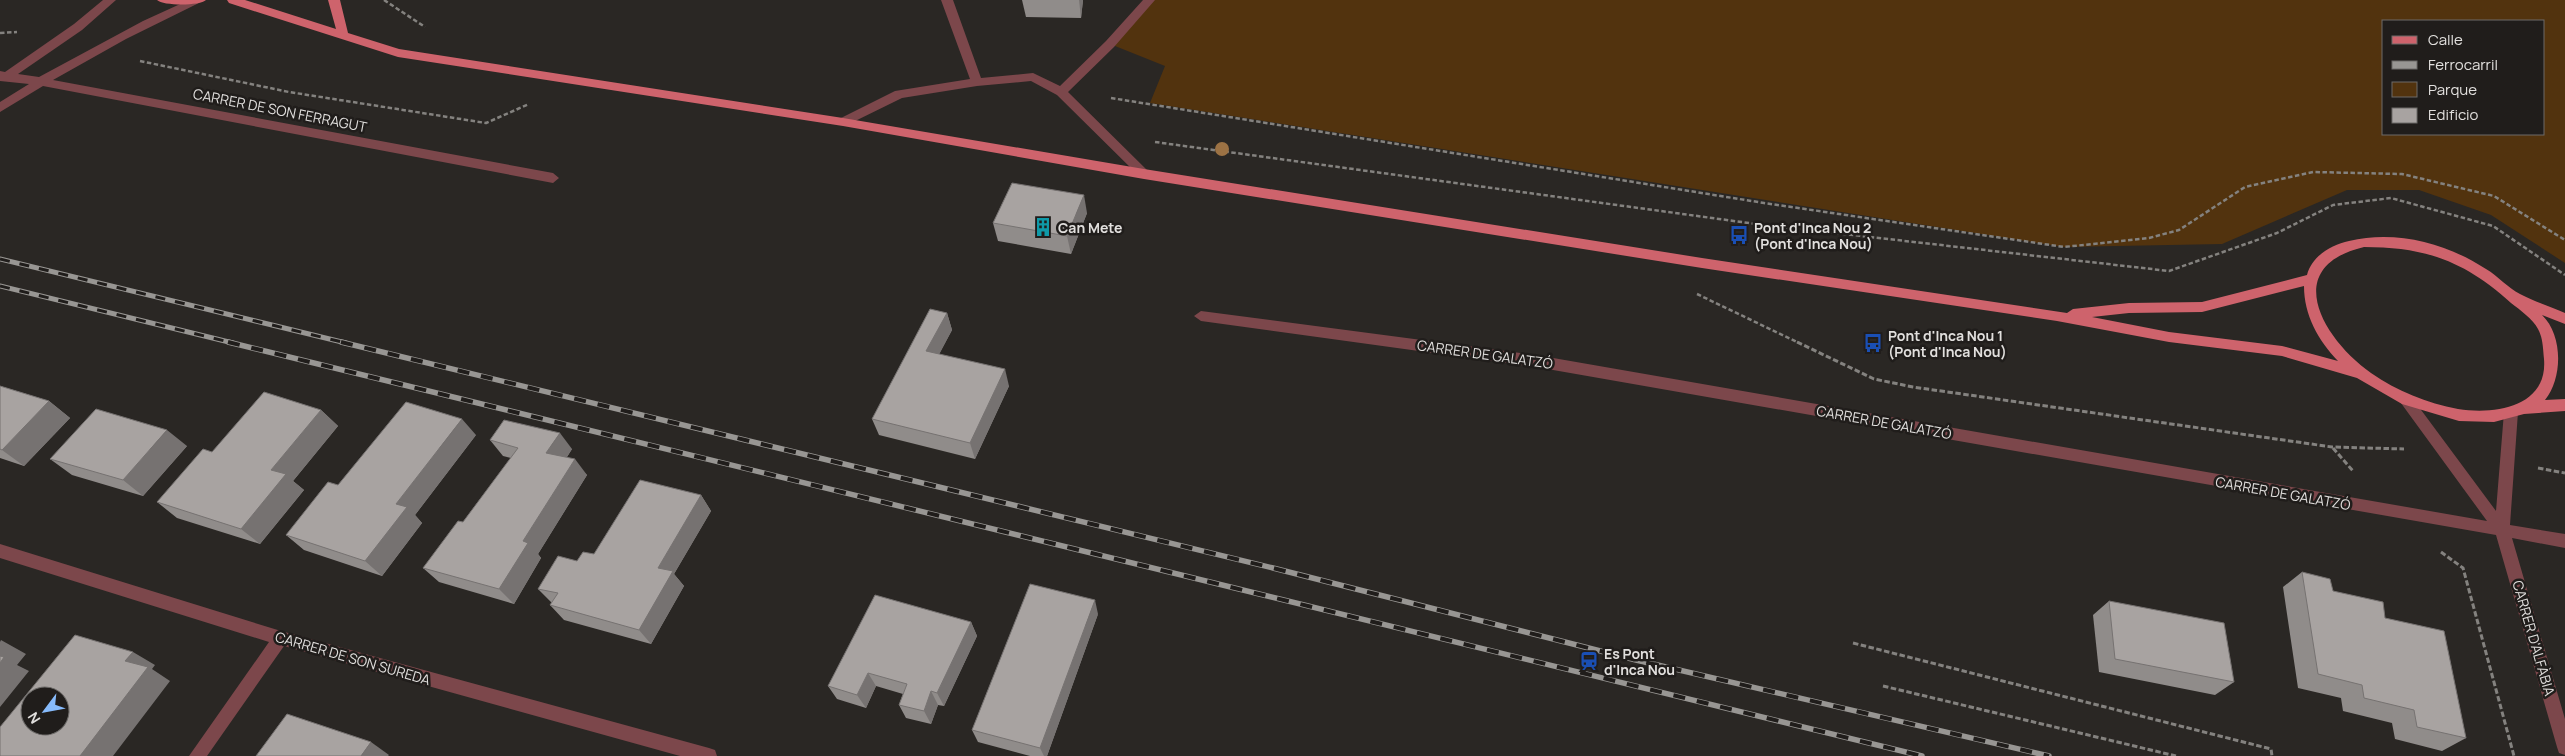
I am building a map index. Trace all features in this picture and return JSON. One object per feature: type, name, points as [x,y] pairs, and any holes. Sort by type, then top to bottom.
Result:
[{"type":"main road","points":[[163,0],[200,0]]},
{"type":"main road","points":[[233,0],[398,53],[844,122],[1144,174],[1702,263],[2057,316],[2169,336],[2282,351],[2362,374]]},
{"type":"main road","points":[[334,0],[343,36]]},
{"type":"main road","points":[[2518,410],[2543,393],[2551,374],[2550,350],[2543,325],[2515,297],[2484,273],[2448,255],[2410,243],[2375,240],[2344,245],[2322,258],[2310,279],[2309,301],[2318,326],[2336,351],[2362,374],[2405,399],[2436,410],[2473,417],[2501,415],[2518,410],[2565,405]]},
{"type":"main road","points":[[2057,316],[2129,308],[2202,307],[2310,279]]},
{"type":"main road","points":[[2515,297],[2565,319]]},
{"type":"street","points":[[2,77],[78,27],[110,0]]},
{"type":"street","points":[[0,108],[40,81],[160,17],[200,0]]},
{"type":"street","points":[[947,0],[977,82]]},
{"type":"street","points":[[1061,92],[1110,44],[1149,0]]},
{"type":"street","name":"CARRER DE SON FERRAGUT","points":[[2,77],[40,81],[553,178]]},
{"type":"street","points":[[844,122],[899,94],[977,82],[1033,78],[1061,92],[1144,174]]},
{"type":"street","name":"CARRER DE GALATZÓ","points":[[1201,316],[1536,360],[2389,511],[2565,540]]},
{"type":"street","name":"CARRER D'ALFÀBIA","points":[[2405,399],[2502,530],[2565,747]]},
{"type":"street","name":"CARRER D'ALFÀBIA","points":[[2502,530],[2518,410]]},
{"type":"street","name":"CARRER DE SON SUREDA","points":[[0,551],[281,638],[709,756]]},
{"type":"street","points":[[197,756],[281,638]]},
{"type":"path","points":[[135,58],[143,63],[288,92],[486,123],[531,104]]},
{"type":"path","points":[[1061,92],[1150,103],[1764,203],[2064,247],[2149,238],[2179,230],[2245,187],[2312,172],[2402,174],[2494,196],[2565,240]]},
{"type":"path","points":[[1104,135],[1746,223],[2169,271],[2277,233],[2333,205],[2391,198],[2493,226],[2565,275]]},
{"type":"path","points":[[1760,325],[1874,379],[1913,387],[2332,447],[2400,449],[2446,455]]},
{"type":"path","points":[[2332,447],[2389,511]]},
{"type":"path","points":[[2438,549],[2463,568],[2514,756]]},
{"type":"path","points":[[1853,643],[2271,749],[2272,756]]},
{"type":"path","points":[[1883,686],[2176,756]]},
{"type":"green space","points":[[1151,0],[2565,0],[2565,263],[2491,215],[2419,190],[2347,190],[2222,244],[2064,247],[1150,103],[1165,66],[1110,44]]},
{"type":"building","points":[[1012,183],[1084,195],[1067,236],[993,223]]},
{"type":"building","points":[[930,309],[947,313],[926,351],[1005,369],[970,443],[872,419]]},
{"type":"building","points":[[0,386],[49,401],[2,450],[0,449]]},
{"type":"building","points":[[264,392],[321,410],[271,470],[286,474],[241,529],[157,502],[203,449],[212,452]]},
{"type":"building","points":[[406,402],[462,419],[396,504],[407,507],[365,561],[286,535],[328,482],[338,485]]},
{"type":"building","points":[[96,409],[167,430],[123,480],[50,459]]},
{"type":"building","points":[[504,420],[560,433],[546,453],[575,459],[523,541],[528,543],[499,589],[423,568],[458,521],[463,522],[518,448],[490,440]]},
{"type":"building","points":[[640,480],[701,495],[658,568],[673,571],[639,630],[550,605],[558,593],[538,589],[558,556],[577,561],[583,552],[594,554]]},
{"type":"building","points":[[2302,572],[2330,579],[2333,591],[2383,602],[2385,618],[2444,631],[2466,738],[2417,727],[2414,710],[2364,698],[2362,685],[2318,674]]},
{"type":"building","points":[[1030,584],[1095,600],[1040,748],[972,730]]},
{"type":"building","points":[[875,595],[971,622],[937,693],[931,691],[924,711],[899,705],[907,684],[868,673],[857,695],[828,686]]},
{"type":"building","points":[[2109,601],[2224,623],[2234,682],[2115,659]]},
{"type":"building","points":[[75,635],[133,652],[125,661],[148,667],[80,756],[0,756],[0,727],[20,702],[20,736],[70,736],[70,686],[33,686]]},
{"type":"building","points":[[287,714],[371,742],[361,756],[256,756]]},
{"type":"railway","points":[[0,259],[346,343]]},
{"type":"railway","points":[[0,286],[233,343]]},
{"type":"railway","points":[[228,342],[1922,756]]},
{"type":"railway","points":[[341,342],[1273,568],[1636,660],[2049,756]]},
{"type":"place","name":"Can Mete","points":[[1043,227]]},
{"type":"place","name":"Pont d'Inca Nou 2 (Pont d'Inca Nou)","points":[[1739,235]]},
{"type":"place","name":"Pont d'Inca Nou 1 (Pont d'Inca Nou)","points":[[1873,343]]},
{"type":"place","name":"Es Pont d'Inca Nou","points":[[1589,661]]}]
